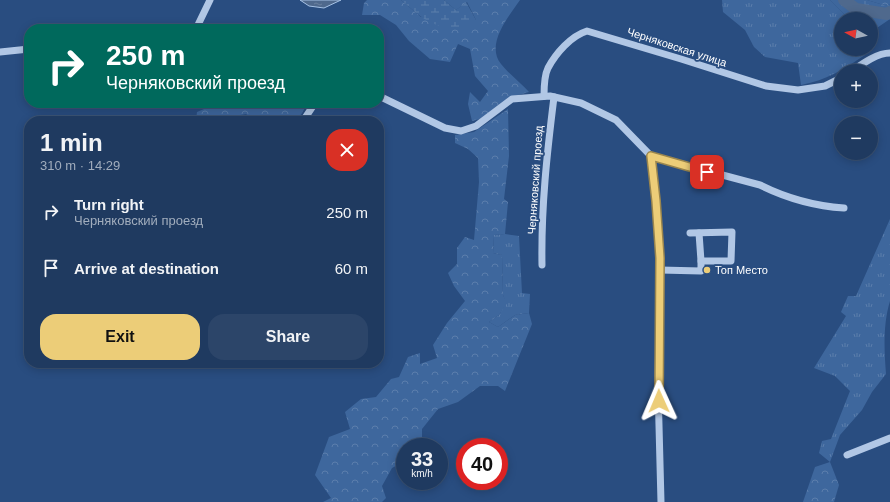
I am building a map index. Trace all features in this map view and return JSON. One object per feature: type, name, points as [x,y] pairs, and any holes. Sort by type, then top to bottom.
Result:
[{"type":"street","points":[[198,24],[210,0]]},
{"type":"street","name":"Черняковская улица","points":[[544,96],[544,83],[548,68],[559,53],[577,34],[587,31],[766,86],[798,90],[824,86],[834,81]]},
{"type":"street","points":[[0,52],[24,50]]},
{"type":"street","points":[[862,64],[886,52],[890,52]]},
{"type":"street","points":[[384,98],[445,128],[461,131],[476,126],[512,99],[544,96],[581,103],[616,120],[651,156],[760,186],[776,194],[804,202],[844,208]]},
{"type":"street","name":"Черняковский проезд","points":[[542,264],[542,221],[554,97]]},
{"type":"street","points":[[651,156],[656,201],[660,270],[658,387],[661,502]]},
{"type":"street","points":[[690,233],[732,232],[731,261],[701,261]]},
{"type":"street","points":[[660,270],[701,271],[699,233]]},
{"type":"street","points":[[847,455],[890,438]]},
{"type":"green space","points":[[367,0],[401,0],[421,17],[476,20],[467,2],[456,10],[444,0],[520,0],[500,30],[496,48],[497,56],[501,64],[529,92],[511,97],[480,119],[472,121],[468,104],[470,92],[480,102],[488,91],[475,76],[470,49],[458,44],[450,62],[430,59],[409,41],[396,25],[380,15],[362,15],[364,3]]},
{"type":"green space","points":[[401,0],[444,0],[456,10],[466,2],[476,20],[461,30],[434,24],[416,13]]},
{"type":"green space","points":[[722,0],[830,0],[842,12],[834,12],[834,56],[863,56],[850,64],[834,64],[834,73],[819,80],[801,85],[798,63],[765,57],[754,47],[745,30],[723,12]]},
{"type":"green space","points":[[830,0],[867,0],[887,6],[890,4],[890,16],[878,17],[878,12],[842,12]]},
{"type":"green space","points":[[867,0],[890,0],[890,4],[887,6]]},
{"type":"green space","points":[[890,16],[890,19],[878,27],[878,17]]},
{"type":"green space","points":[[206,108],[305,108],[300,116],[245,116],[247,114],[234,116],[197,116],[197,112]]},
{"type":"green space","points":[[508,109],[509,156],[504,199],[508,202],[505,234],[494,235],[493,253],[502,255],[503,295],[507,303],[499,315],[489,322],[498,327],[515,315],[529,313],[532,324],[505,391],[498,386],[480,386],[458,402],[438,409],[422,429],[422,438],[396,438],[396,466],[392,468],[382,486],[386,498],[382,502],[323,502],[331,498],[315,475],[329,437],[350,429],[345,412],[361,399],[376,397],[391,379],[399,377],[408,357],[420,353],[420,364],[437,358],[433,345],[447,323],[465,301],[454,286],[448,273],[457,264],[457,248],[465,237],[474,240],[479,182],[478,158],[468,149],[455,143],[455,135],[474,132]]},
{"type":"green space","points":[[890,219],[890,301],[886,319],[885,337],[886,374],[872,392],[862,410],[840,435],[830,462],[819,453],[822,441],[831,439],[850,391],[835,376],[814,368],[846,316],[841,312],[848,296],[856,296]]},
{"type":"green space","points":[[505,234],[519,236],[522,293],[530,294],[529,313],[515,315],[498,327],[489,322],[499,315],[506,303],[503,295],[502,255],[493,253],[494,235]]},
{"type":"green space","points":[[830,462],[839,485],[834,502],[803,502],[815,467]]},
{"type":"water","points":[[300,0],[341,0],[324,8],[309,6]]},
{"type":"waterway","points":[[844,0],[856,9],[887,14],[890,12]]},
{"type":"place","name":"Топ Место","points":[[707,270]]},
{"type":"route","points":[[659,401],[660,258],[651,156],[707,172]]}]
